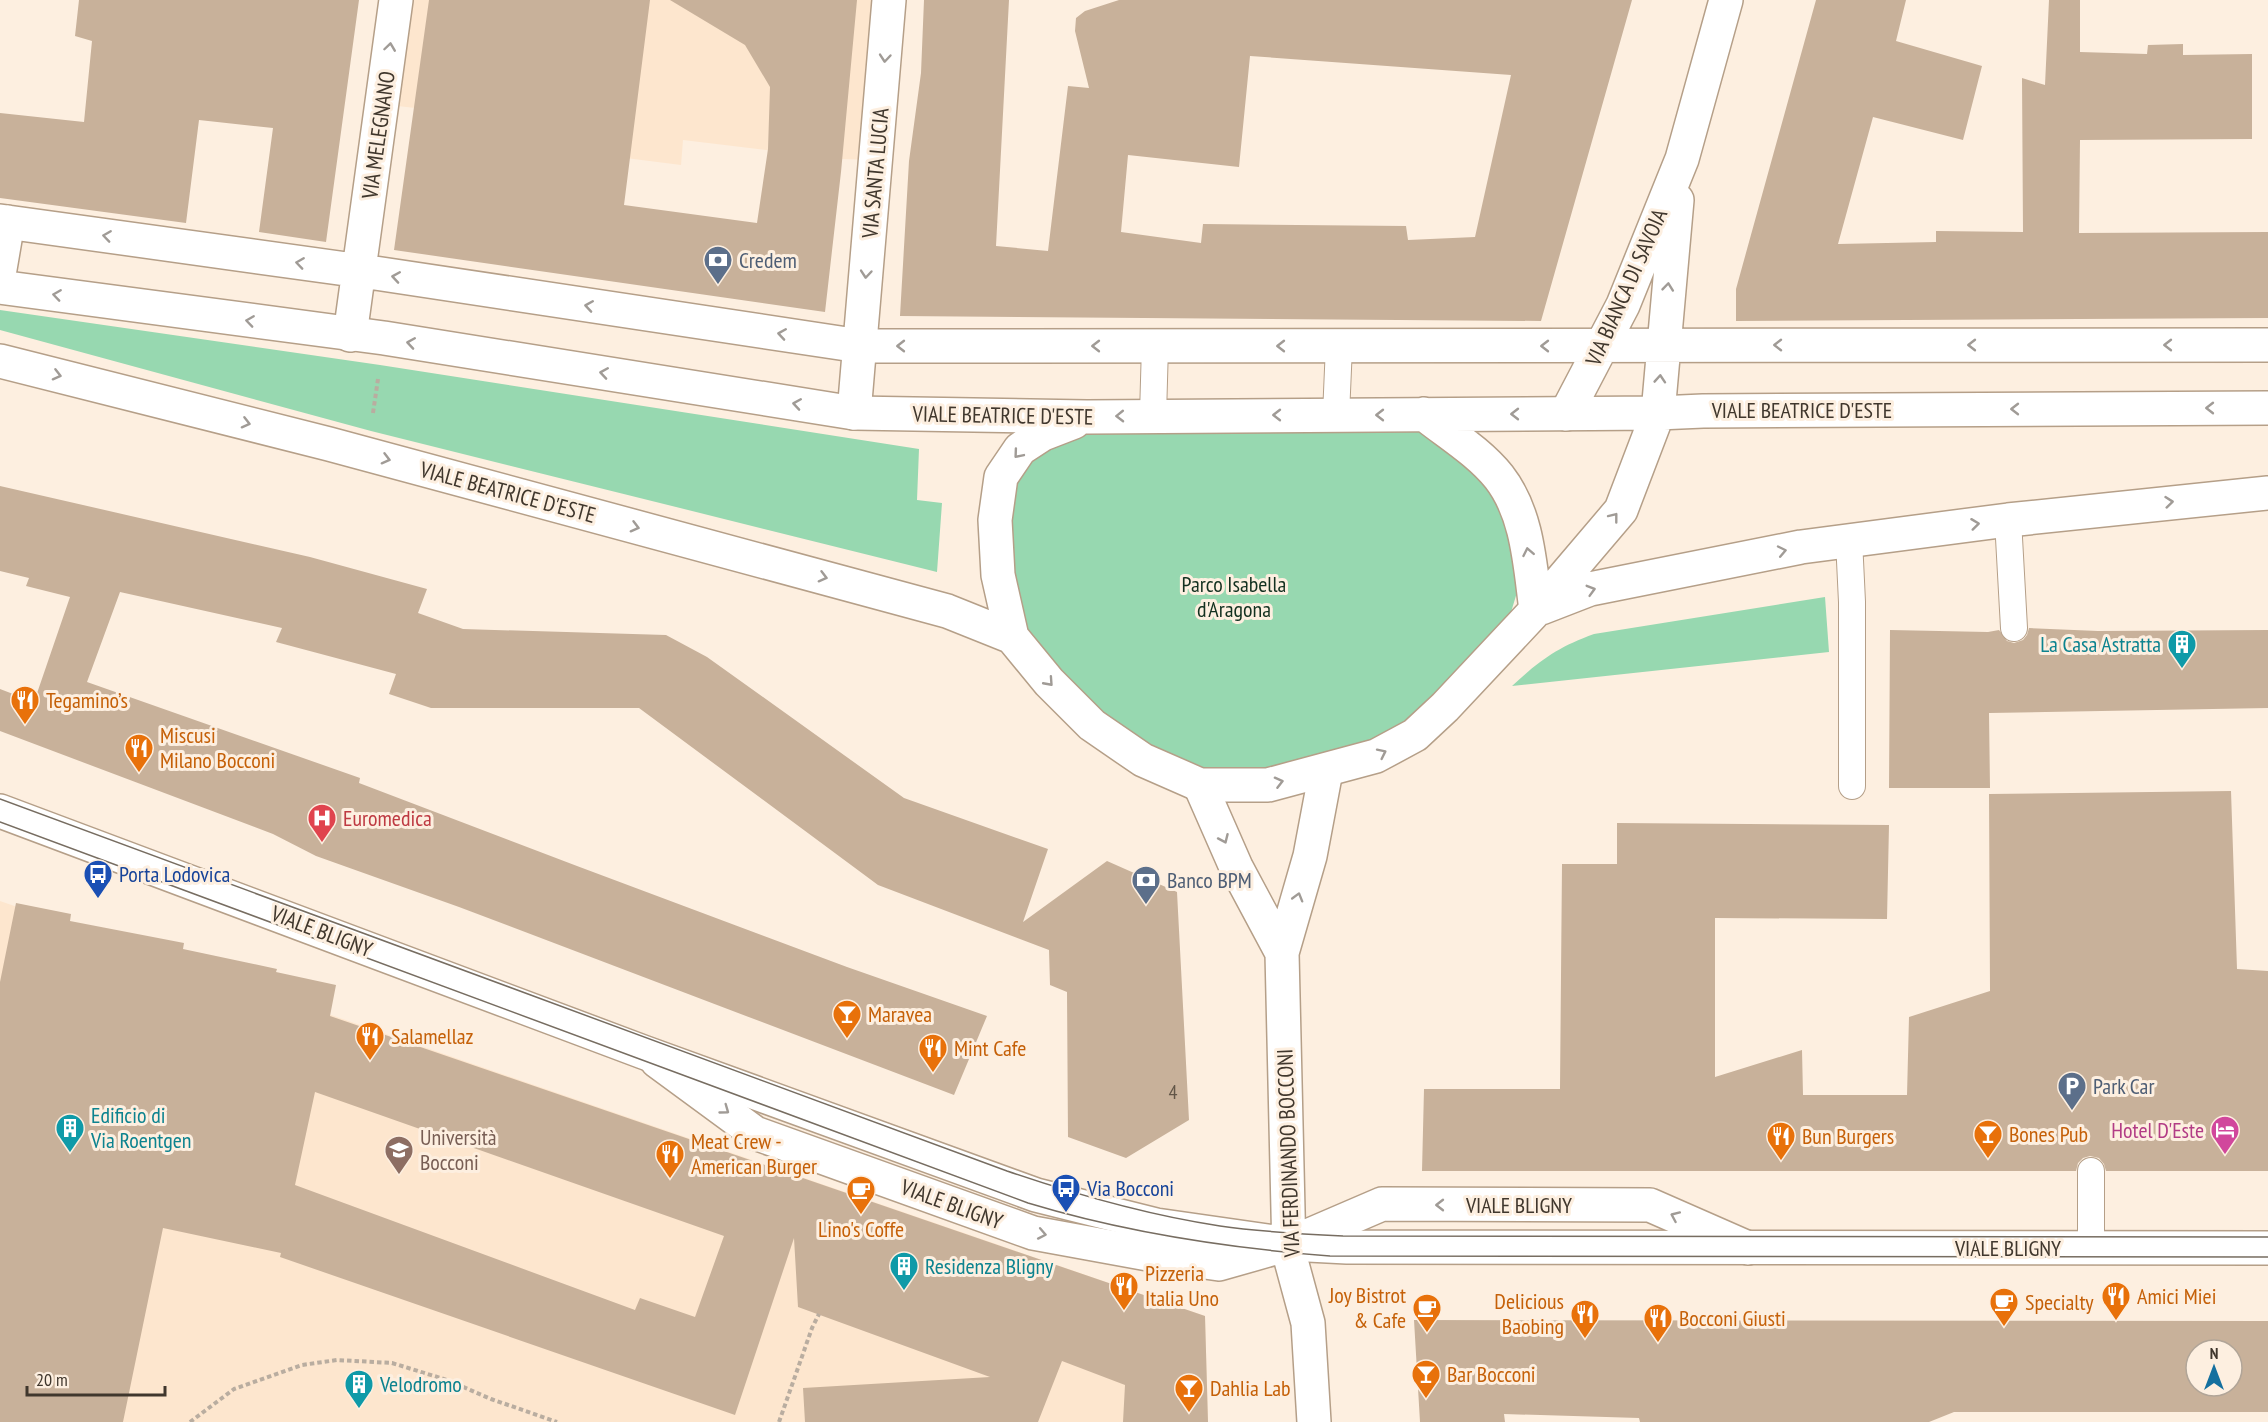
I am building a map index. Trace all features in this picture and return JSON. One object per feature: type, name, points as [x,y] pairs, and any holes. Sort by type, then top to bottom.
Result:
[{"type":"street","name":"VIA MELEGNANO","points":[[358,271],[396,0]]},
{"type":"street","name":"VIA SANTA LUCIA","points":[[860,346],[890,0]]},
{"type":"street","name":"VIA BIANCA DI SAVOIA","points":[[1566,414],[1623,305],[1682,159],[1726,0]]},
{"type":"street","name":"VIA BIANCA DI SAVOIA","points":[[1200,785],[1268,785],[1376,756],[1415,735],[1446,707],[1536,610],[1621,510],[1658,413],[1682,159]]},
{"type":"street","points":[[0,270],[4,221],[860,346],[2268,345]]},
{"type":"street","points":[[350,335],[358,271]]},
{"type":"street","name":"VIALE BEATRICE D'ESTE","points":[[0,287],[350,335],[854,413],[1087,417],[2268,408]]},
{"type":"street","points":[[854,413],[860,346]]},
{"type":"street","name":"VIALE BEATRICE D'ESTE","points":[[0,361],[357,452],[947,611],[1012,637]]},
{"type":"street","points":[[1424,414],[1475,453],[1500,477],[1517,509],[1528,552],[1536,610],[1590,589],[1800,547],[2008,520],[2268,493]]},
{"type":"street","points":[[1087,417],[1043,434],[1020,449],[1001,477],[995,520],[998,575],[1012,637],[1049,682],[1092,725],[1143,760],[1200,785]]},
{"type":"street","name":"VIA FERDINANDO BOCCONI","points":[[1314,1422],[1308,1323],[1289,1244],[1282,953],[1310,856],[1326,771]]},
{"type":"street","name":"VIA FERDINANDO BOCCONI","points":[[1200,785],[1236,867],[1282,953]]},
{"type":"street","name":"VIALE BLIGNY","points":[[0,811],[643,1052],[1036,1195],[1156,1225],[1289,1244],[1347,1247],[2268,1248]]},
{"type":"street","name":"VIALE BLIGNY","points":[[1289,1244],[1382,1204],[1650,1205],[1748,1248]]},
{"type":"lane","points":[[1153,415],[1155,346]]},
{"type":"lane","points":[[1336,415],[1339,346]]},
{"type":"lane","points":[[2008,520],[2014,628]]},
{"type":"lane","points":[[1849,540],[1852,602],[1852,786]]},
{"type":"lane","points":[[2091,1171],[2091,1248]]},
{"type":"path","points":[[372,420],[378,376]]},
{"type":"path","points":[[779,1422],[819,1314]]},
{"type":"path","points":[[190,1422],[234,1389],[302,1365],[337,1359],[392,1363],[447,1380],[491,1400],[557,1422]]},
{"type":"shaded area","points":[[404,0],[886,0],[874,160],[842,159],[683,140],[681,165],[610,156],[415,108],[389,105]]},
{"type":"shaded area","name":"Università Bocconi","points":[[0,901],[1205,1316],[1208,1422],[0,1422]]},
{"type":"green space","points":[[0,310],[380,365],[919,449],[917,500],[942,503],[937,572],[371,431],[0,330]]},
{"type":"green space","name":"Parco Isabella d'Aragona","points":[[1096,419],[1415,423],[1455,443],[1500,497],[1522,576],[1508,622],[1391,738],[1312,767],[1203,771],[1129,742],[1030,649],[1006,590],[1016,464]]},
{"type":"green space","points":[[1825,597],[1829,652],[1512,686],[1550,655],[1594,634]]},
{"type":"building","points":[[79,0],[359,0],[326,242],[259,232],[273,128],[199,120],[186,223],[0,198],[0,113],[84,122],[92,41],[75,36]]},
{"type":"building","points":[[429,0],[650,0],[624,205],[757,223],[768,149],[770,87],[745,45],[670,0],[857,0],[825,312],[394,250]]},
{"type":"building","points":[[924,0],[1009,0],[996,246],[1048,251],[1068,86],[1089,88],[1075,31],[1076,18],[1085,11],[1119,0],[1632,0],[1541,321],[900,316],[909,161],[921,73]],"holes":[[[1250,56],[1511,75],[1475,237],[1408,240],[1406,226],[1203,224],[1201,243],[1121,232],[1128,155],[1239,167]]]},
{"type":"building","points":[[1816,0],[1906,0],[1896,41],[1982,66],[1963,140],[1873,117],[1838,244],[1936,242],[1936,231],[2023,232],[2022,78],[2045,85],[2049,0],[2080,0],[2080,52],[2147,54],[2148,45],[2183,44],[2183,55],[2252,54],[2252,139],[2080,140],[2079,233],[2268,232],[2268,318],[1736,321],[1736,289]]},
{"type":"building","points":[[0,486],[310,557],[427,589],[418,613],[463,629],[666,635],[707,657],[904,798],[1048,849],[1023,922],[1107,861],[1177,892],[1189,1120],[1126,1158],[1068,1137],[1067,992],[1050,985],[1049,950],[878,885],[639,708],[431,708],[389,694],[396,674],[276,642],[282,628],[120,592],[87,682],[360,778],[359,783],[577,866],[847,967],[987,1016],[954,1095],[459,907],[316,856],[273,834],[0,731],[0,689],[34,702],[70,597],[26,586],[29,578],[0,571]]},
{"type":"building","points":[[2029,628],[2098,631],[2268,630],[2268,708],[1989,713],[1990,788],[1889,788],[1890,630],[1988,632],[1999,630],[2007,641],[2014,643],[2023,640]]},
{"type":"building","points":[[2231,791],[2237,969],[2268,971],[2268,1171],[2106,1171],[2099,1158],[2090,1156],[2078,1163],[2076,1171],[1422,1171],[1424,1089],[1560,1089],[1562,864],[1617,864],[1617,823],[1889,825],[1887,919],[1715,918],[1715,1077],[1802,1050],[1803,1095],[1907,1095],[1909,1017],[1990,991],[1989,794]]},
{"type":"building","name":"Università Bocconi","points":[[16,903],[71,914],[70,921],[184,943],[183,949],[277,969],[276,972],[336,985],[330,1016],[1205,1316],[1208,1422],[1123,1422],[1125,1385],[1062,1361],[1038,1422],[805,1422],[803,1388],[990,1377],[798,1307],[794,1238],[735,1415],[280,1257],[281,1253],[163,1228],[123,1422],[0,1422],[0,982]],"holes":[[[315,1092],[724,1236],[695,1317],[640,1298],[635,1310],[295,1185]]]},
{"type":"building","points":[[1414,1320],[2268,1321],[2268,1412],[1954,1412],[1929,1422],[1640,1422],[1639,1418],[1504,1414],[1505,1422],[1420,1422]]},
{"type":"tram line","points":[[0,799],[1007,1171],[1112,1203],[1166,1216],[1251,1230],[1343,1236],[2268,1237]]},
{"type":"tram line","points":[[0,822],[1028,1203],[1140,1231],[1215,1244],[1330,1256],[2268,1257]]},
{"type":"place","name":"Credem","points":[[718,286]]},
{"type":"place","name":"La Casa Astratta","points":[[2182,670]]},
{"type":"place","name":"Tegamino’s","points":[[25,726]]},
{"type":"place","name":"Miscusi Milano Bocconi","points":[[139,774]]},
{"type":"place","name":"Euromedica","points":[[322,844]]},
{"type":"place","name":"Porta Lodovica","points":[[98,900]]},
{"type":"place","name":"Banco BPM","points":[[1146,906]]},
{"type":"place","name":"Maravea","points":[[847,1040]]},
{"type":"place","name":"Salamellaz","points":[[370,1062]]},
{"type":"place","name":"Mint Cafe","points":[[933,1074]]},
{"type":"place","name":"Park Car","points":[[2072,1112]]},
{"type":"place","name":"Edificio di Via Roentgen","points":[[70,1154]]},
{"type":"place","name":"Hotel D'Este","points":[[2225,1156]]},
{"type":"place","name":"Bones Pub","points":[[1988,1160]]},
{"type":"place","name":"Bun Burgers","points":[[1781,1162]]},
{"type":"place","name":"Università Bocconi","points":[[399,1176]]},
{"type":"place","name":"Meat Crew - American Burger","points":[[670,1180]]},
{"type":"place","name":"Via Bocconi","points":[[1066,1214]]},
{"type":"place","name":"Lino's Coffe","points":[[861,1216]]},
{"type":"place","name":"Residenza Bligny","points":[[904,1292]]},
{"type":"place","name":"Pizzeria Italia Uno","points":[[1124,1312]]},
{"type":"place","name":"Amici Miei","points":[[2116,1322]]},
{"type":"place","name":"Specialty","points":[[2004,1328]]},
{"type":"place","name":"Joy Bistrot & Cafe","points":[[1427,1334]]},
{"type":"place","name":"Delicious Baobing","points":[[1585,1340]]},
{"type":"place","name":"Bocconi Giusti","points":[[1658,1344]]},
{"type":"place","name":"Bar Bocconi","points":[[1426,1400]]},
{"type":"place","name":"Velodromo","points":[[359,1410]]},
{"type":"place","name":"Dahlia Lab","points":[[1189,1414]]}]
